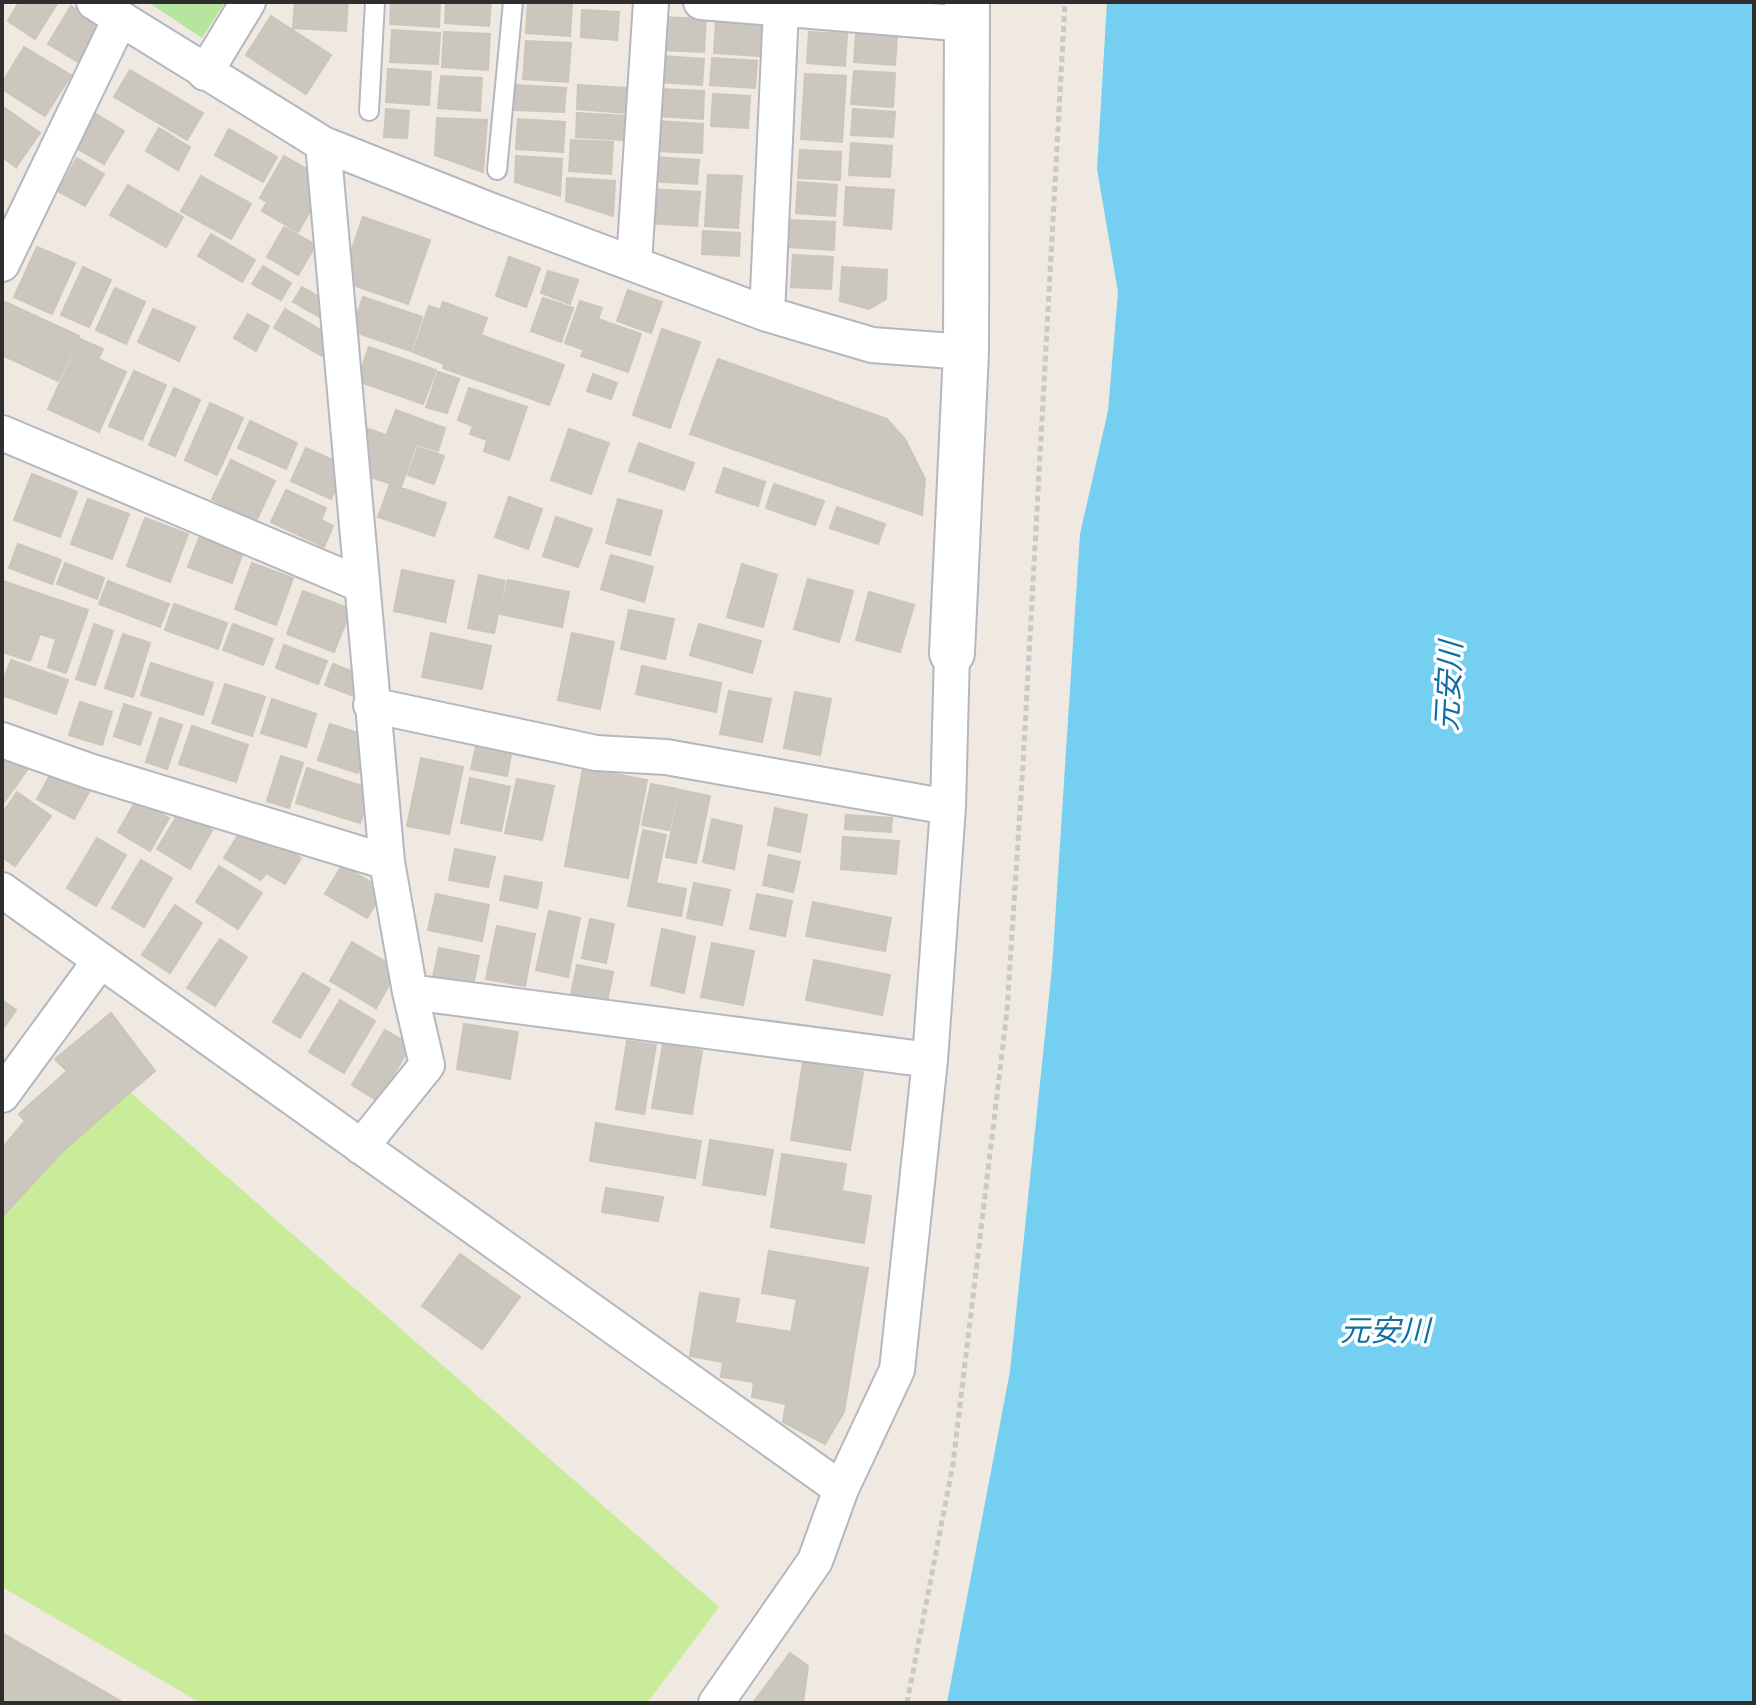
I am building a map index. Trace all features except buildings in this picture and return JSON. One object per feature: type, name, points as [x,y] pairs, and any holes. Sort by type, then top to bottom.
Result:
[{"type":"street","points":[[205,73],[248,2]]},
{"type":"street","points":[[634,263],[651,2]]},
{"type":"street","points":[[701,2],[781,9],[967,13],[966,352],[948,807],[930,1060],[897,1370],[841,1489],[815,1561],[716,1703]]},
{"type":"street","points":[[767,314],[781,9]]},
{"type":"street","points":[[2,264],[107,10],[323,144],[767,314],[872,345],[966,352]]},
{"type":"street","points":[[323,144],[387,862],[410,992],[427,1065],[361,1147]]},
{"type":"street","points":[[2,433],[362,585]]},
{"type":"street","points":[[371,705],[596,753],[666,757],[948,807]]},
{"type":"street","points":[[2,740],[89,771],[387,862]]},
{"type":"street","points":[[2,890],[841,1489]]},
{"type":"street","points":[[2,1095],[100,961]]},
{"type":"street","points":[[410,992],[930,1060]]},
{"type":"lane","points":[[369,111],[375,2]]},
{"type":"lane","points":[[497,170],[513,2]]},
{"type":"path","points":[[907,1703],[953,1464],[1007,1011],[1065,2]]},
{"type":"green space","points":[[148,2],[225,2],[202,38]]},
{"type":"green space","points":[[130,1092],[719,1607],[647,1703],[201,1703],[2,1587],[2,1217],[62,1152]]},
{"type":"water","name":"元安川","points":[[1107,2],[1754,2],[1754,1703],[947,1703],[1010,1371],[1052,968],[1080,534],[1108,411],[1118,292],[1097,169]]}]
